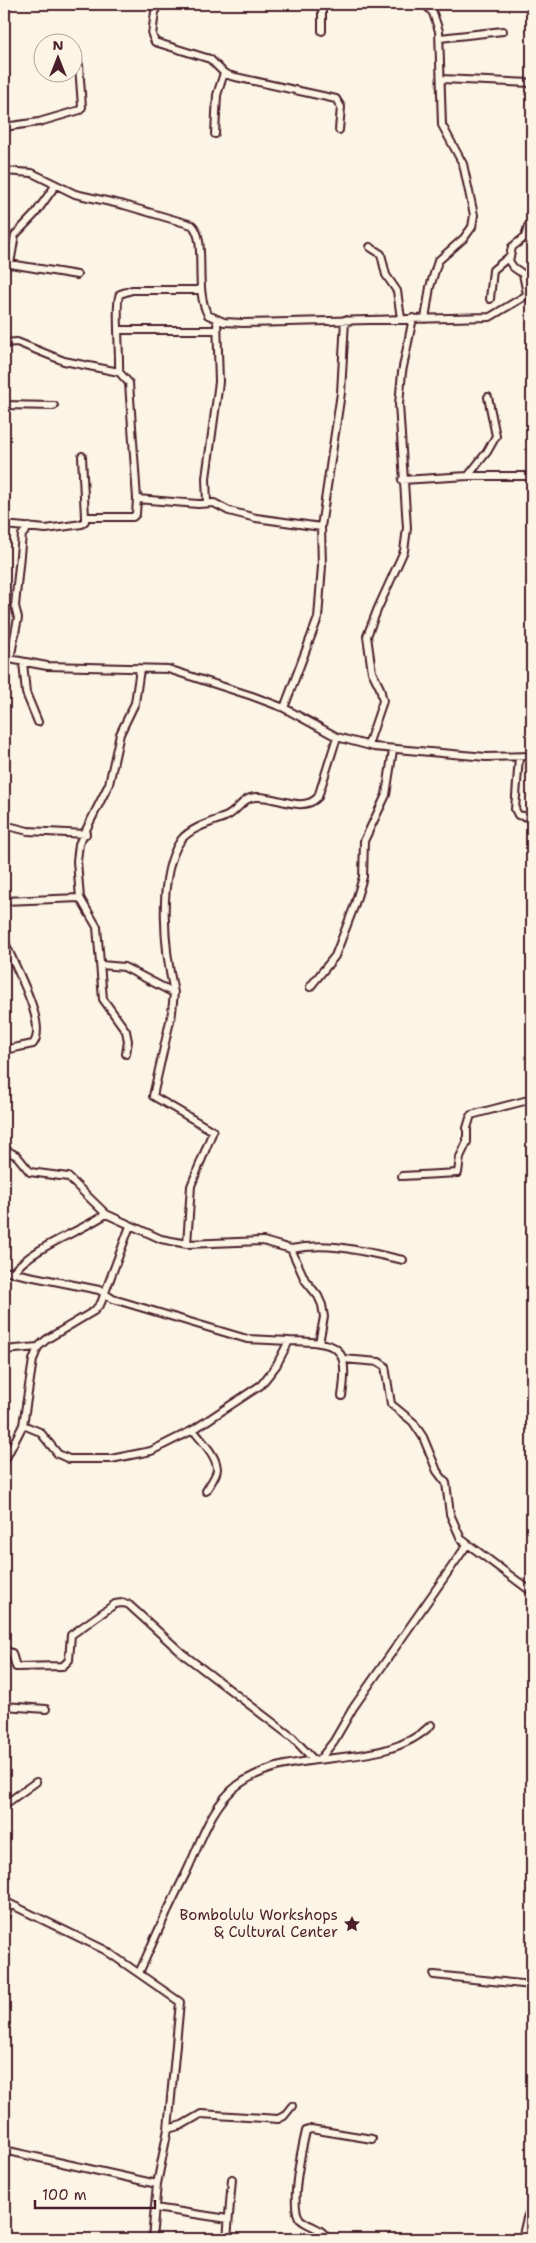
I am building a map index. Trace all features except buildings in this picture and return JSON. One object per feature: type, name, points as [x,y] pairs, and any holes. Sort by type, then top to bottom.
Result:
[{"type":"street","points":[[156,4],[153,40],[210,60],[224,73],[242,79],[336,99],[341,107],[339,130]]},
{"type":"street","points":[[322,4],[322,31]]},
{"type":"street","points":[[425,4],[435,18],[440,38],[442,125],[463,164],[474,218],[472,227],[464,238],[438,261],[430,287],[425,319]]},
{"type":"street","points":[[440,38],[503,31]]},
{"type":"street","points":[[215,134],[217,95],[224,73]]},
{"type":"street","points":[[441,79],[532,83]]},
{"type":"street","points":[[4,127],[39,122],[80,110],[82,107],[80,82]]},
{"type":"street","points":[[4,171],[32,173],[55,186],[75,194],[124,205],[192,225],[198,235],[200,290],[204,308],[208,315],[217,320],[243,323],[493,317],[530,293],[523,274],[510,264],[509,257],[512,247],[525,238],[528,226]]},
{"type":"street","points":[[55,186],[35,214],[15,234],[7,264],[77,275]]},
{"type":"street","points":[[370,247],[381,254],[386,276],[397,291],[401,318]]},
{"type":"street","points":[[490,299],[493,270],[496,265],[509,257]]},
{"type":"street","points":[[119,372],[117,297],[124,291],[200,290]]},
{"type":"street","points":[[368,745],[383,701],[380,688],[372,672],[367,636],[404,552],[407,509],[402,480],[399,404],[402,372],[413,318]]},
{"type":"street","points":[[207,504],[206,478],[219,382],[217,320]]},
{"type":"street","points":[[284,708],[318,618],[322,566],[321,527],[341,392],[345,320]]},
{"type":"street","points":[[119,330],[217,330]]},
{"type":"street","points":[[4,343],[17,342],[64,361],[119,372],[131,386],[137,499],[135,516],[85,517]]},
{"type":"street","points":[[468,476],[487,452],[496,436],[488,397]]},
{"type":"street","points":[[4,405],[54,406]]},
{"type":"street","points":[[4,525],[46,528],[84,523],[82,456]]},
{"type":"street","points":[[402,480],[468,476],[532,476]]},
{"type":"street","points":[[137,499],[214,503],[229,511],[256,518],[321,527]]},
{"type":"street","points":[[29,527],[22,535],[15,606],[18,618],[7,658],[47,666],[168,669],[219,684],[284,708],[336,737],[393,750],[519,757],[532,756]]},
{"type":"street","points":[[23,662],[26,693],[38,722]]},
{"type":"street","points":[[126,1054],[128,1041],[126,1031],[103,1000],[97,927],[80,898],[77,861],[79,844],[86,834],[109,784],[120,734],[135,704],[140,669]]},
{"type":"street","points":[[187,1244],[191,1186],[213,1131],[153,1096],[172,1012],[174,993],[168,959],[164,906],[166,886],[174,853],[182,839],[215,820],[227,817],[250,798],[262,797],[296,803],[315,801],[318,797],[336,737]]},
{"type":"street","points":[[310,987],[335,956],[354,906],[363,877],[364,841],[386,795],[393,750]]},
{"type":"street","points":[[519,757],[515,809],[518,815],[528,817]]},
{"type":"street","points":[[4,825],[28,831],[86,834]]},
{"type":"street","points":[[4,901],[80,898]]},
{"type":"street","points":[[4,1050],[32,1044],[38,1027],[19,972],[5,945]]},
{"type":"street","points":[[101,965],[124,967],[174,993]]},
{"type":"street","points":[[402,1176],[458,1173],[460,1157],[467,1142],[467,1128],[471,1115],[532,1099]]},
{"type":"street","points":[[4,1149],[17,1156],[30,1172],[64,1176],[72,1180],[106,1214],[161,1239],[187,1244],[263,1242],[291,1249],[316,1245],[351,1247],[403,1260]]},
{"type":"street","points":[[12,1273],[24,1260],[62,1237],[88,1227],[106,1214]]},
{"type":"street","points":[[4,1462],[23,1425],[33,1360],[38,1347],[98,1308],[106,1294],[130,1226]]},
{"type":"street","points":[[291,1249],[305,1280],[318,1296],[322,1305],[324,1317],[319,1343]]},
{"type":"street","points":[[4,1271],[98,1290],[113,1299],[240,1337],[259,1341],[319,1343],[336,1348],[344,1359],[346,1374],[342,1396]]},
{"type":"street","points":[[23,1425],[40,1432],[62,1456],[77,1460],[111,1459],[143,1453],[194,1430],[262,1385],[276,1366],[289,1341]]},
{"type":"street","points":[[4,1350],[38,1347]]},
{"type":"street","points":[[344,1359],[379,1362],[385,1366],[392,1406],[413,1422],[446,1483],[454,1526],[467,1545],[532,1592]]},
{"type":"street","points":[[194,1430],[207,1448],[217,1467],[216,1473],[206,1491]]},
{"type":"street","points":[[317,1759],[334,1741],[353,1708],[467,1545]]},
{"type":"street","points":[[4,1650],[12,1653],[16,1666],[63,1666],[69,1660],[71,1635],[114,1604],[122,1602],[128,1604],[183,1654],[293,1738],[317,1759]]},
{"type":"street","points":[[4,1706],[46,1709]]},
{"type":"street","points":[[139,1973],[211,1819],[234,1789],[268,1772],[317,1759],[381,1751],[397,1747],[416,1739],[431,1725]]},
{"type":"street","points":[[4,1805],[36,1782]]},
{"type":"street","points":[[4,1919],[7,1903],[89,1941],[180,2002],[168,2129],[157,2184],[152,2239]]},
{"type":"street","points":[[434,1975],[532,1985]]},
{"type":"street","points":[[168,2129],[182,2125],[200,2114],[278,2119],[284,2116],[292,2106]]},
{"type":"street","points":[[327,2239],[323,2232],[301,2220],[296,2212],[297,2181],[306,2132],[311,2130],[372,2139]]},
{"type":"street","points":[[4,2150],[157,2184]]},
{"type":"street","points":[[227,2239],[232,2179]]},
{"type":"street","points":[[522,2239],[530,2218],[532,2206]]},
{"type":"street","points":[[155,2208],[228,2219]]},
{"type":"place","name":"Bombolulu Workshops & Cultural Center","points":[[352,1924]]}]
